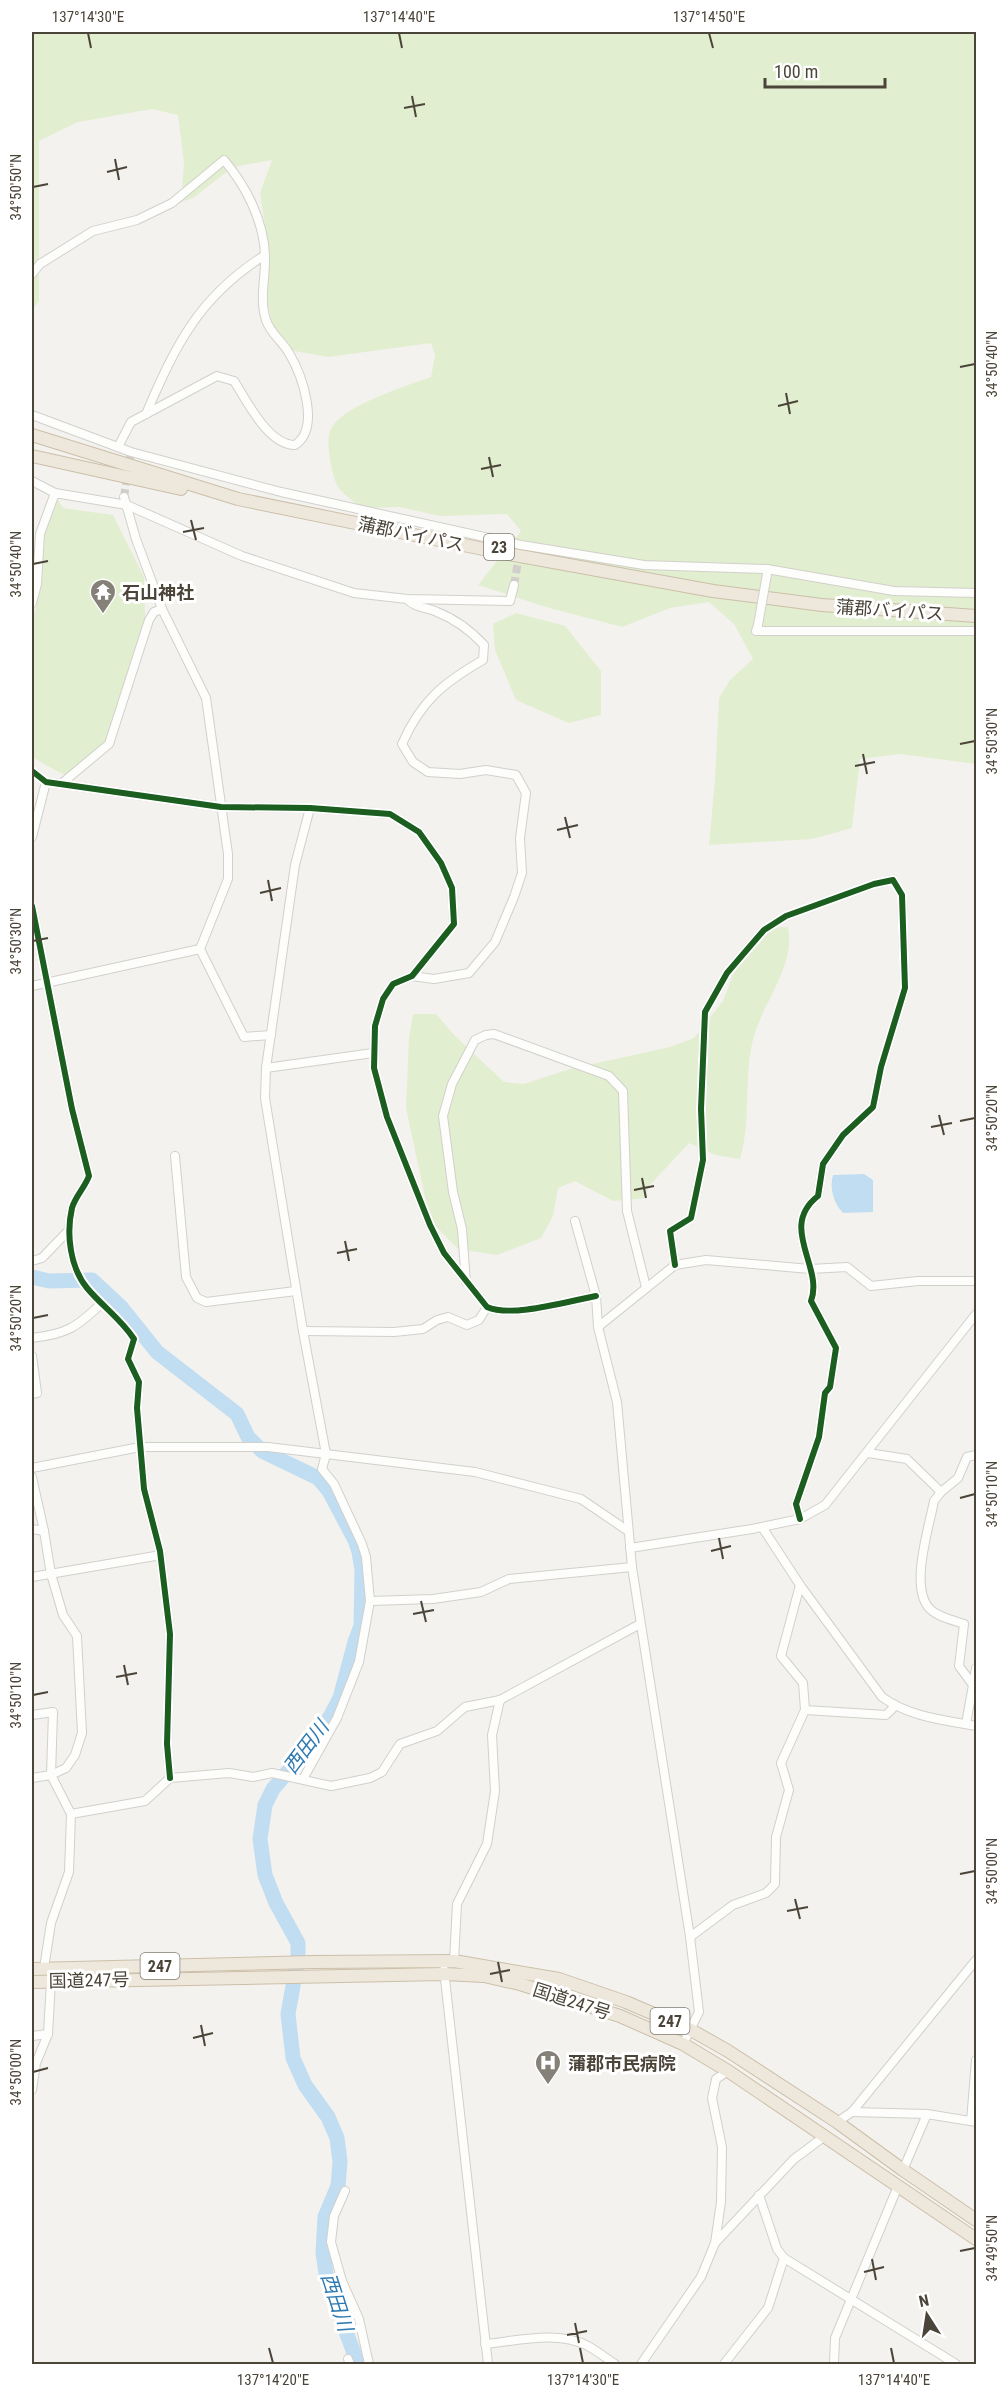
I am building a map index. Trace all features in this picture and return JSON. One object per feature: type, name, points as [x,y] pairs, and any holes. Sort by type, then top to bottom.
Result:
[{"type":"highway","name":"蒲郡バイパス","points":[[32,429],[212,484],[476,542],[622,571],[713,586],[838,602],[976,611]]},
{"type":"highway","name":"蒲郡バイパス","points":[[32,435],[238,499],[510,554],[713,591],[822,605],[976,616]]},
{"type":"highway","points":[[32,456],[238,499]]},
{"type":"highway","name":"国道247号","points":[[38,1969],[313,1962],[447,1965],[559,1979],[626,2002],[691,2030],[728,2051],[837,2122],[976,2220]]},
{"type":"highway","name":"国道247号","points":[[32,1982],[287,1977],[447,1965],[520,1984],[620,2016],[683,2044],[728,2071],[976,2239]]},
{"type":"street","points":[[32,274],[40,264],[93,231],[137,220],[172,203],[224,160],[234,172],[256,213],[262,232],[265,255],[263,304],[266,320],[272,333],[291,355],[307,402],[308,426],[302,440],[295,446],[280,442],[268,432],[234,381],[216,376],[131,422],[118,447]]},
{"type":"street","points":[[146,414],[167,363],[192,323],[217,291],[240,271],[265,255]]},
{"type":"street","points":[[32,415],[118,447],[281,492],[532,547],[644,565],[767,571],[894,591],[976,593]]},
{"type":"street","points":[[32,481],[55,493],[126,501],[242,556],[354,592],[407,599],[510,601],[514,585]]},
{"type":"street","points":[[32,603],[37,584],[40,534],[55,493]]},
{"type":"street","points":[[126,501],[136,539],[162,609],[206,698],[228,854],[228,879],[200,949],[244,1037],[271,1035]]},
{"type":"street","points":[[767,571],[756,631],[976,632]]},
{"type":"street","points":[[407,599],[412,605],[438,612],[471,631],[484,645],[483,660],[439,688],[410,726],[402,744],[413,762],[428,772],[460,774],[486,770],[516,775],[526,793],[520,838],[522,873],[495,942],[469,973],[434,979],[412,976]]},
{"type":"street","points":[[61,784],[109,744],[149,620],[154,612],[162,609]]},
{"type":"street","points":[[32,771],[46,782],[221,807],[310,808],[390,814],[418,832],[441,863],[452,888],[454,924],[412,976],[393,984],[383,999],[375,1026],[373,1053],[374,1068],[387,1117],[426,1216],[444,1253],[487,1307],[496,1311],[513,1311],[596,1296]]},
{"type":"street","points":[[32,837],[46,782]]},
{"type":"street","points":[[303,1779],[337,1718],[359,1662],[370,1601],[366,1557],[334,1484],[322,1468],[326,1454],[296,1291],[265,1098],[266,1068],[295,865],[310,808]]},
{"type":"street","points":[[675,1265],[669,1231],[691,1218],[704,1160],[701,1109],[705,1012],[727,973],[764,930],[786,916],[893,879],[902,895],[905,988],[881,1067],[873,1107],[843,1135],[823,1164],[818,1196],[808,1204],[800,1232],[816,1289],[811,1300],[836,1348],[830,1387],[825,1393],[819,1437],[796,1504],[800,1519]]},
{"type":"street","points":[[32,906],[72,1109],[89,1176],[86,1186],[73,1205],[68,1231],[78,1273],[87,1288],[125,1325],[134,1339],[128,1359],[139,1382],[136,1408],[144,1489],[161,1555],[170,1634],[167,1744],[170,1778]]},
{"type":"street","points":[[32,986],[200,949]]},
{"type":"street","points":[[466,1283],[462,1229],[453,1192],[443,1116],[453,1084],[475,1040],[494,1034],[609,1076],[623,1091],[627,1211],[646,1287]]},
{"type":"street","points":[[266,1068],[373,1053]]},
{"type":"street","points":[[175,1156],[186,1277],[197,1298],[206,1302],[296,1291]]},
{"type":"street","points":[[575,1221],[596,1296],[598,1327],[617,1402],[632,1567],[690,1937],[699,2012],[683,2044]]},
{"type":"street","points":[[32,1262],[42,1258],[68,1231]]},
{"type":"street","points":[[598,1327],[675,1265],[706,1260],[810,1269],[847,1267],[872,1286],[918,1281],[976,1281]]},
{"type":"street","points":[[32,1338],[56,1335],[81,1323],[102,1303]]},
{"type":"street","points":[[303,1331],[394,1332],[423,1329],[437,1320],[448,1317],[467,1325],[479,1320],[487,1307]]},
{"type":"street","points":[[630,1548],[800,1519],[825,1505],[976,1314]]},
{"type":"street","points":[[32,1356],[37,1393],[32,1394]]},
{"type":"street","points":[[32,1468],[140,1447],[265,1447],[485,1474],[581,1499],[628,1531]]},
{"type":"street","points":[[868,1453],[907,1459],[941,1492]]},
{"type":"street","points":[[974,1685],[959,1666],[964,1624],[929,1609],[921,1590],[920,1574],[934,1501],[958,1478],[967,1457],[976,1455]]},
{"type":"street","points":[[32,1477],[51,1574],[63,1615],[77,1636],[82,1733],[75,1755],[66,1768],[51,1775],[32,1778]]},
{"type":"street","points":[[762,1527],[800,1585],[882,1697],[919,1716],[976,1726]]},
{"type":"street","points":[[32,1529],[44,1531]]},
{"type":"street","points":[[32,1577],[161,1555]]},
{"type":"street","points":[[370,1601],[432,1599],[481,1592],[509,1580],[632,1567]]},
{"type":"street","points":[[690,1937],[733,1905],[766,1893],[775,1884],[776,1837],[789,1790],[782,1763],[805,1710],[803,1683],[781,1656],[800,1585]]},
{"type":"street","points":[[72,1814],[145,1801],[170,1778],[229,1773],[246,1777],[276,1774],[331,1786],[377,1775],[400,1744],[437,1731],[465,1707],[500,1700],[640,1624]]},
{"type":"street","points":[[966,1724],[976,1668]]},
{"type":"street","points":[[488,2364],[447,1965],[457,1904],[487,1844],[495,1791],[492,1735],[500,1700]]},
{"type":"street","points":[[805,1710],[886,1715],[896,1706]]},
{"type":"street","points":[[32,1715],[53,1712],[51,1775],[72,1814],[69,1872],[38,1969]]},
{"type":"street","points":[[837,2122],[852,2112],[976,1960]]},
{"type":"street","points":[[32,2090],[36,2063],[48,2034],[51,1981]]},
{"type":"street","points":[[32,2036],[48,2034]]},
{"type":"street","points":[[852,2112],[927,2114],[974,2121],[976,2060]]},
{"type":"street","points":[[641,2364],[701,2277],[714,2243],[721,2202],[722,2147],[712,2098],[716,2079],[728,2071]]},
{"type":"street","points":[[903,2170],[927,2114]]},
{"type":"street","points":[[714,2243],[794,2158],[825,2136]]},
{"type":"street","points":[[834,2364],[835,2338],[849,2299],[898,2186]]},
{"type":"street","points":[[345,2191],[334,2217],[331,2242],[342,2281],[359,2319],[362,2344],[369,2364]]},
{"type":"street","points":[[759,2195],[777,2249],[784,2258],[956,2364]]},
{"type":"street","points":[[724,2364],[768,2308],[784,2258]]},
{"type":"street","points":[[485,2344],[551,2337],[569,2339],[587,2346],[615,2364]]},
{"type":"green space","points":[[32,32],[976,32],[976,764],[900,754],[860,759],[852,828],[812,839],[709,845],[719,698],[730,680],[753,659],[734,624],[709,602],[670,608],[622,627],[546,607],[478,585],[521,531],[507,514],[440,516],[400,507],[361,508],[339,488],[330,460],[328,439],[332,427],[349,411],[362,404],[431,377],[435,355],[431,343],[328,357],[278,348],[268,305],[264,267],[265,226],[260,193],[272,160],[233,167],[193,198],[181,202],[184,163],[178,115],[152,109],[78,122],[39,141],[39,301],[32,310]]},
{"type":"green space","points":[[58,500],[63,508],[113,515],[144,577],[145,618],[106,741],[66,776],[32,757],[32,622],[42,584],[45,534]]},
{"type":"green space","points":[[516,613],[565,626],[601,671],[601,715],[569,723],[516,700],[495,650],[493,624]]},
{"type":"green space","points":[[788,927],[787,957],[756,1029],[752,1044],[745,1131],[740,1159],[716,1155],[689,1143],[648,1187],[646,1198],[613,1201],[575,1181],[558,1188],[553,1216],[541,1238],[497,1255],[458,1249],[430,1220],[406,1108],[409,1038],[413,1014],[436,1014],[455,1036],[504,1082],[524,1084],[570,1069],[670,1047],[694,1038],[723,1001],[738,961],[763,928]]},
{"type":"water","points":[[864,1174],[873,1180],[873,1212],[843,1213],[833,1195],[833,1175]]},
{"type":"waterway","name":"西田川","points":[[32,1277],[49,1281],[92,1280],[121,1307],[157,1352],[237,1414],[248,1437],[262,1451],[318,1478],[329,1491],[359,1552],[362,1570],[361,1626],[340,1698],[314,1741],[273,1789],[265,1805],[260,1839],[265,1875],[276,1903],[298,1943],[298,1958],[288,2014],[293,2058],[305,2085],[328,2117],[337,2138],[340,2162],[338,2186],[325,2217],[323,2253],[327,2280],[358,2364]]},
{"type":"tunnel","points":[[124,497],[131,452]]},
{"type":"tunnel","points":[[514,585],[520,550]]},
{"type":"cycle path","points":[[32,771],[46,782],[221,807],[310,808],[390,814],[419,832],[441,863],[452,888],[454,924],[412,976],[393,984],[383,999],[375,1026],[374,1068],[387,1117],[430,1225],[444,1253],[487,1307],[498,1310],[525,1310],[596,1296]]},
{"type":"cycle path","points":[[675,1265],[670,1231],[691,1218],[703,1160],[701,1109],[705,1012],[727,973],[764,930],[786,916],[874,884],[893,880],[902,895],[905,988],[881,1067],[873,1107],[843,1135],[823,1164],[818,1196],[807,1208],[802,1221],[804,1247],[812,1275],[811,1301],[836,1348],[830,1387],[825,1393],[819,1437],[796,1504],[800,1519]]},
{"type":"cycle path","points":[[32,906],[72,1109],[89,1176],[75,1200],[70,1218],[73,1260],[87,1288],[134,1339],[128,1359],[139,1382],[137,1408],[144,1489],[160,1551],[170,1634],[167,1744],[170,1778]]},
{"type":"place","name":"石山神社","points":[[103,615]]},
{"type":"place","name":"蒲郡市民病院","points":[[548,2086]]}]
